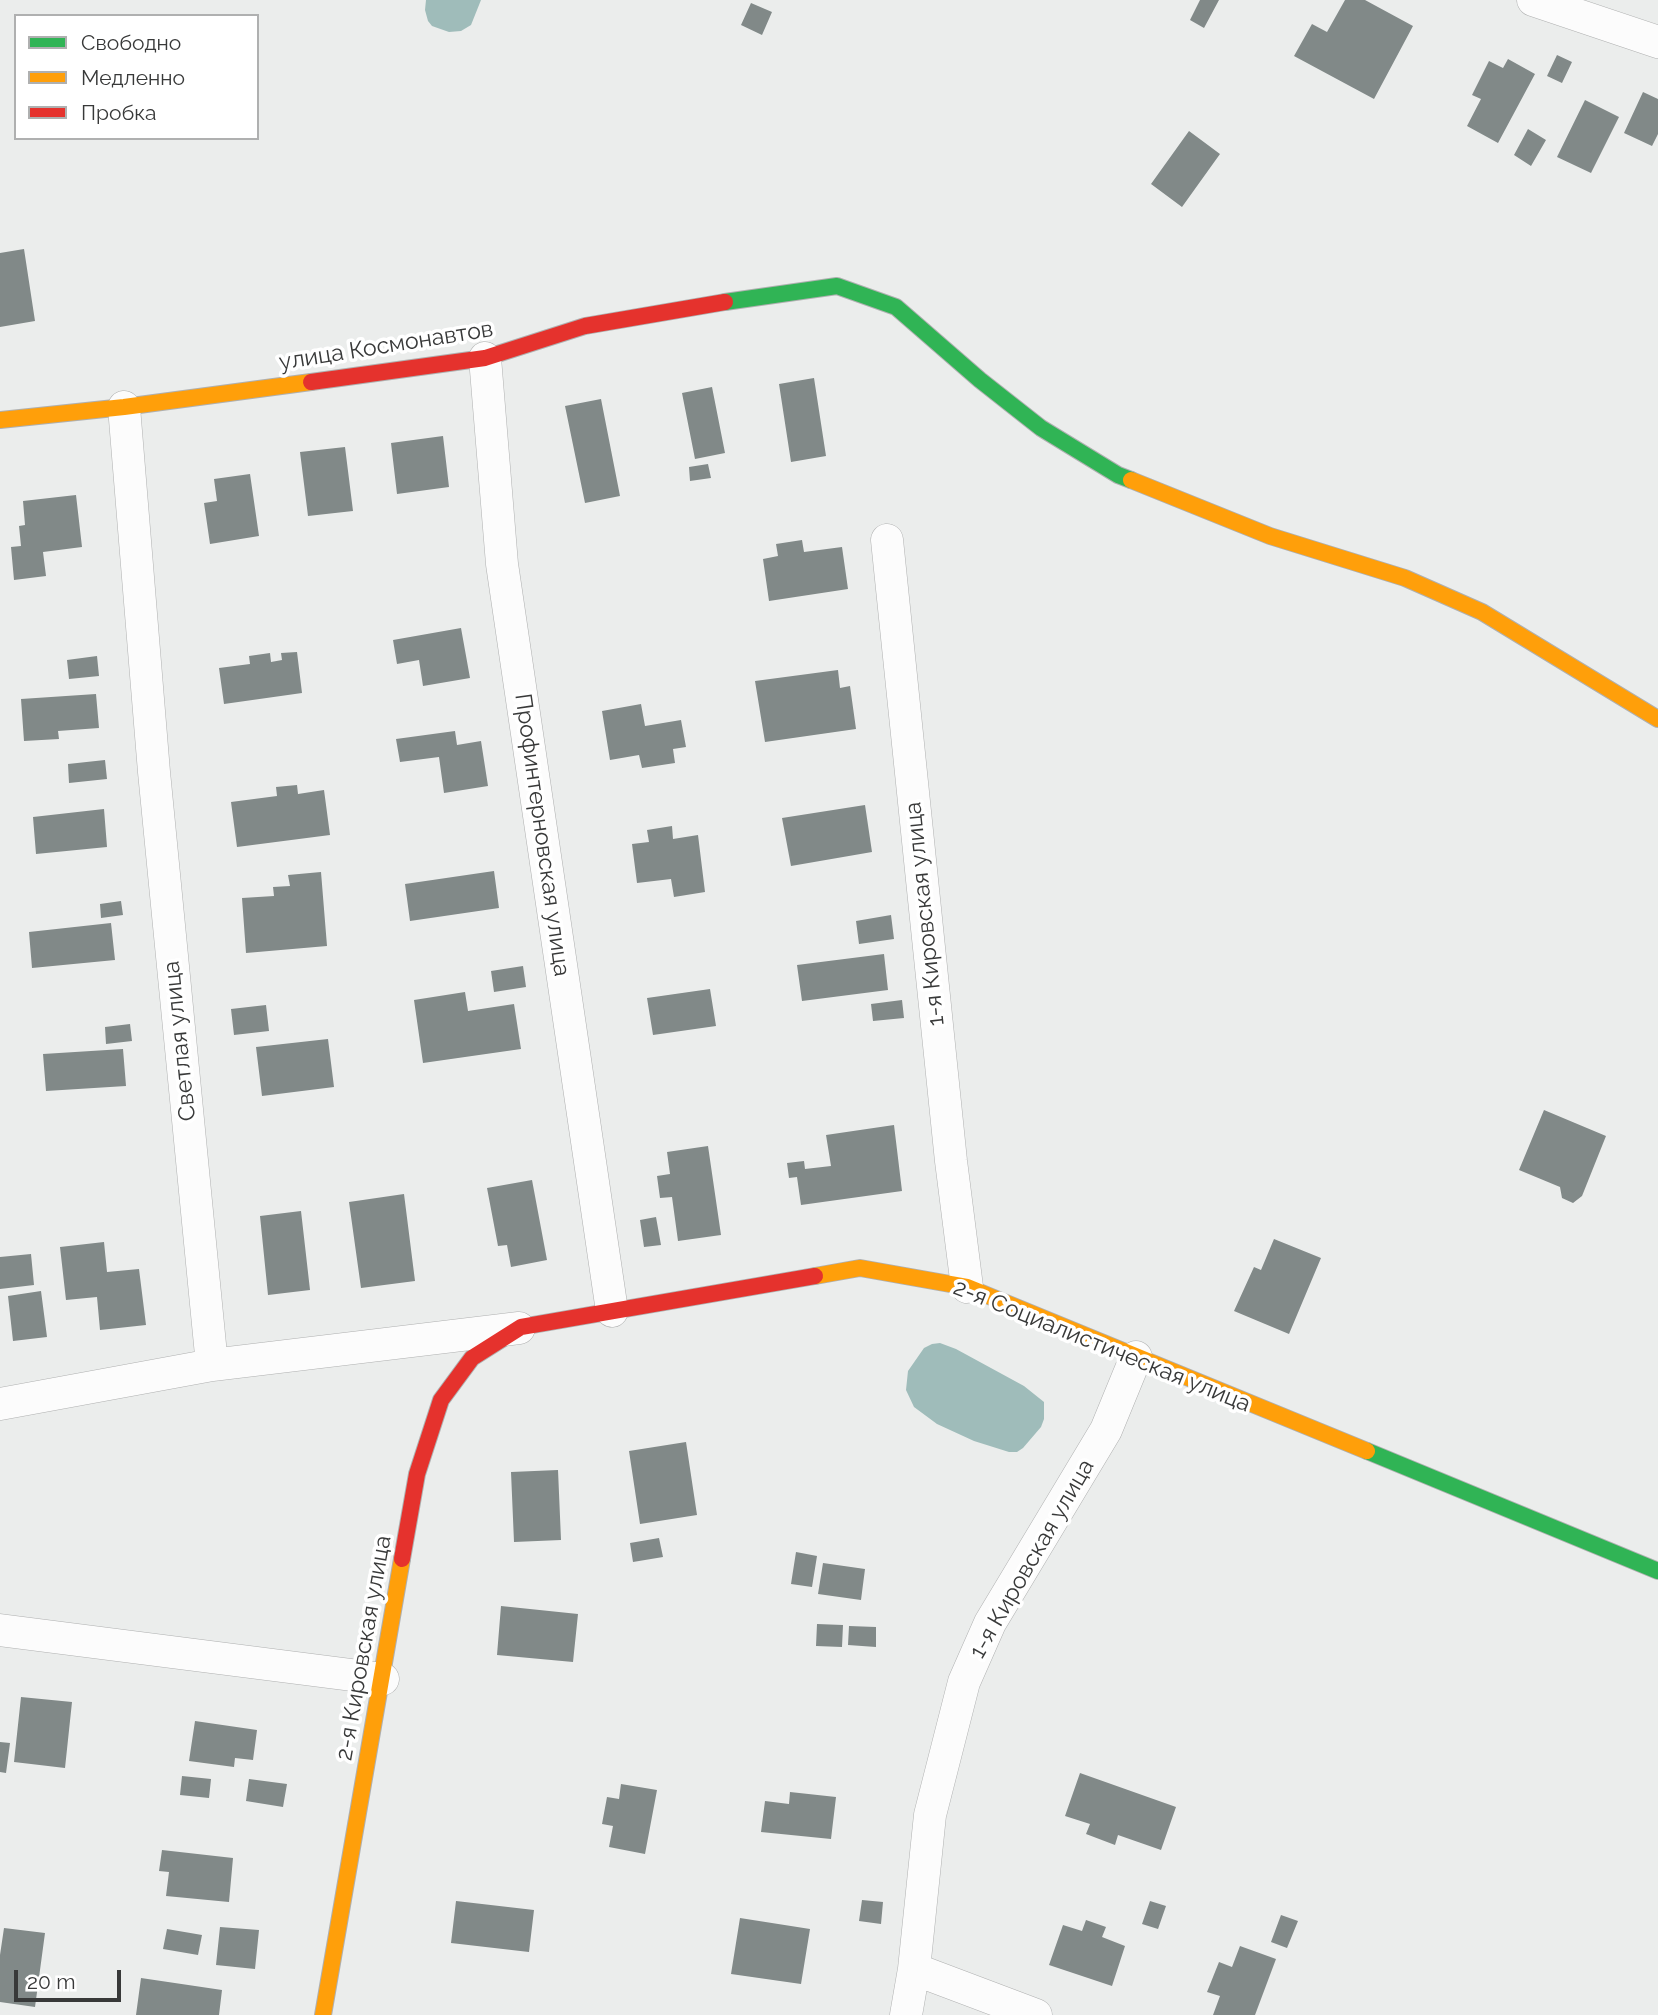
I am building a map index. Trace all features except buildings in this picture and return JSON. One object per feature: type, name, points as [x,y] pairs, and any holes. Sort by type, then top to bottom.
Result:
[{"type":"street","points":[[1533,0],[1658,42]]},
{"type":"street","name":"улица Космонавтов","points":[[0,420],[124,407],[485,358],[585,326],[837,286],[896,307],[980,380],[1041,428],[1118,475],[1270,536],[1405,578],[1482,612],[1658,719]]},
{"type":"street","name":"Профинтерновская улица","points":[[485,358],[502,564],[612,1311]]},
{"type":"street","name":"Светлая улица","points":[[124,407],[154,772],[212,1365]]},
{"type":"street","name":"1-я Кировская улица","points":[[887,540],[951,1161],[967,1287]]},
{"type":"street","name":"2-я Социалистическая улица","points":[[521,1327],[860,1268],[967,1287],[1658,1571]]},
{"type":"street","points":[[0,1405],[212,1365],[521,1327]]},
{"type":"street","name":"2-я Кировская улица","points":[[323,2015],[417,1474],[442,1400],[472,1358],[521,1327]]},
{"type":"street","name":"1-я Кировская улица","points":[[906,2015],[914,1969],[930,1815],[964,1682],[990,1623],[1106,1430],[1136,1357]]},
{"type":"street","points":[[0,1630],[383,1679]]},
{"type":"street","points":[[914,1969],[1036,2015]]},
{"type":"water","points":[[426,0],[481,0],[471,25],[461,31],[449,32],[432,26],[428,21]]},
{"type":"water","points":[[940,1343],[1024,1386],[1044,1402],[1041,1427],[1023,1448],[1017,1452],[1009,1452],[974,1441],[937,1424],[914,1407],[906,1390],[908,1371],[924,1348]]},
{"type":"traffic: fast","points":[[725,302],[837,286],[896,307],[980,380],[1041,428],[1118,475],[1131,480]]},
{"type":"traffic: fast","points":[[1367,1451],[1658,1571]]},
{"type":"traffic: slow","points":[[0,420],[124,407],[311,382]]},
{"type":"traffic: slow","points":[[1131,480],[1270,536],[1405,578],[1482,612],[1658,719]]},
{"type":"traffic: slow","points":[[815,1276],[860,1268],[967,1287],[1367,1451]]},
{"type":"traffic: slow","points":[[323,2015],[402,1559]]},
{"type":"traffic: jam","points":[[311,382],[485,358],[585,326],[725,302]]},
{"type":"traffic: jam","points":[[402,1559],[417,1474],[441,1400],[472,1358],[521,1327],[815,1276]]}]
